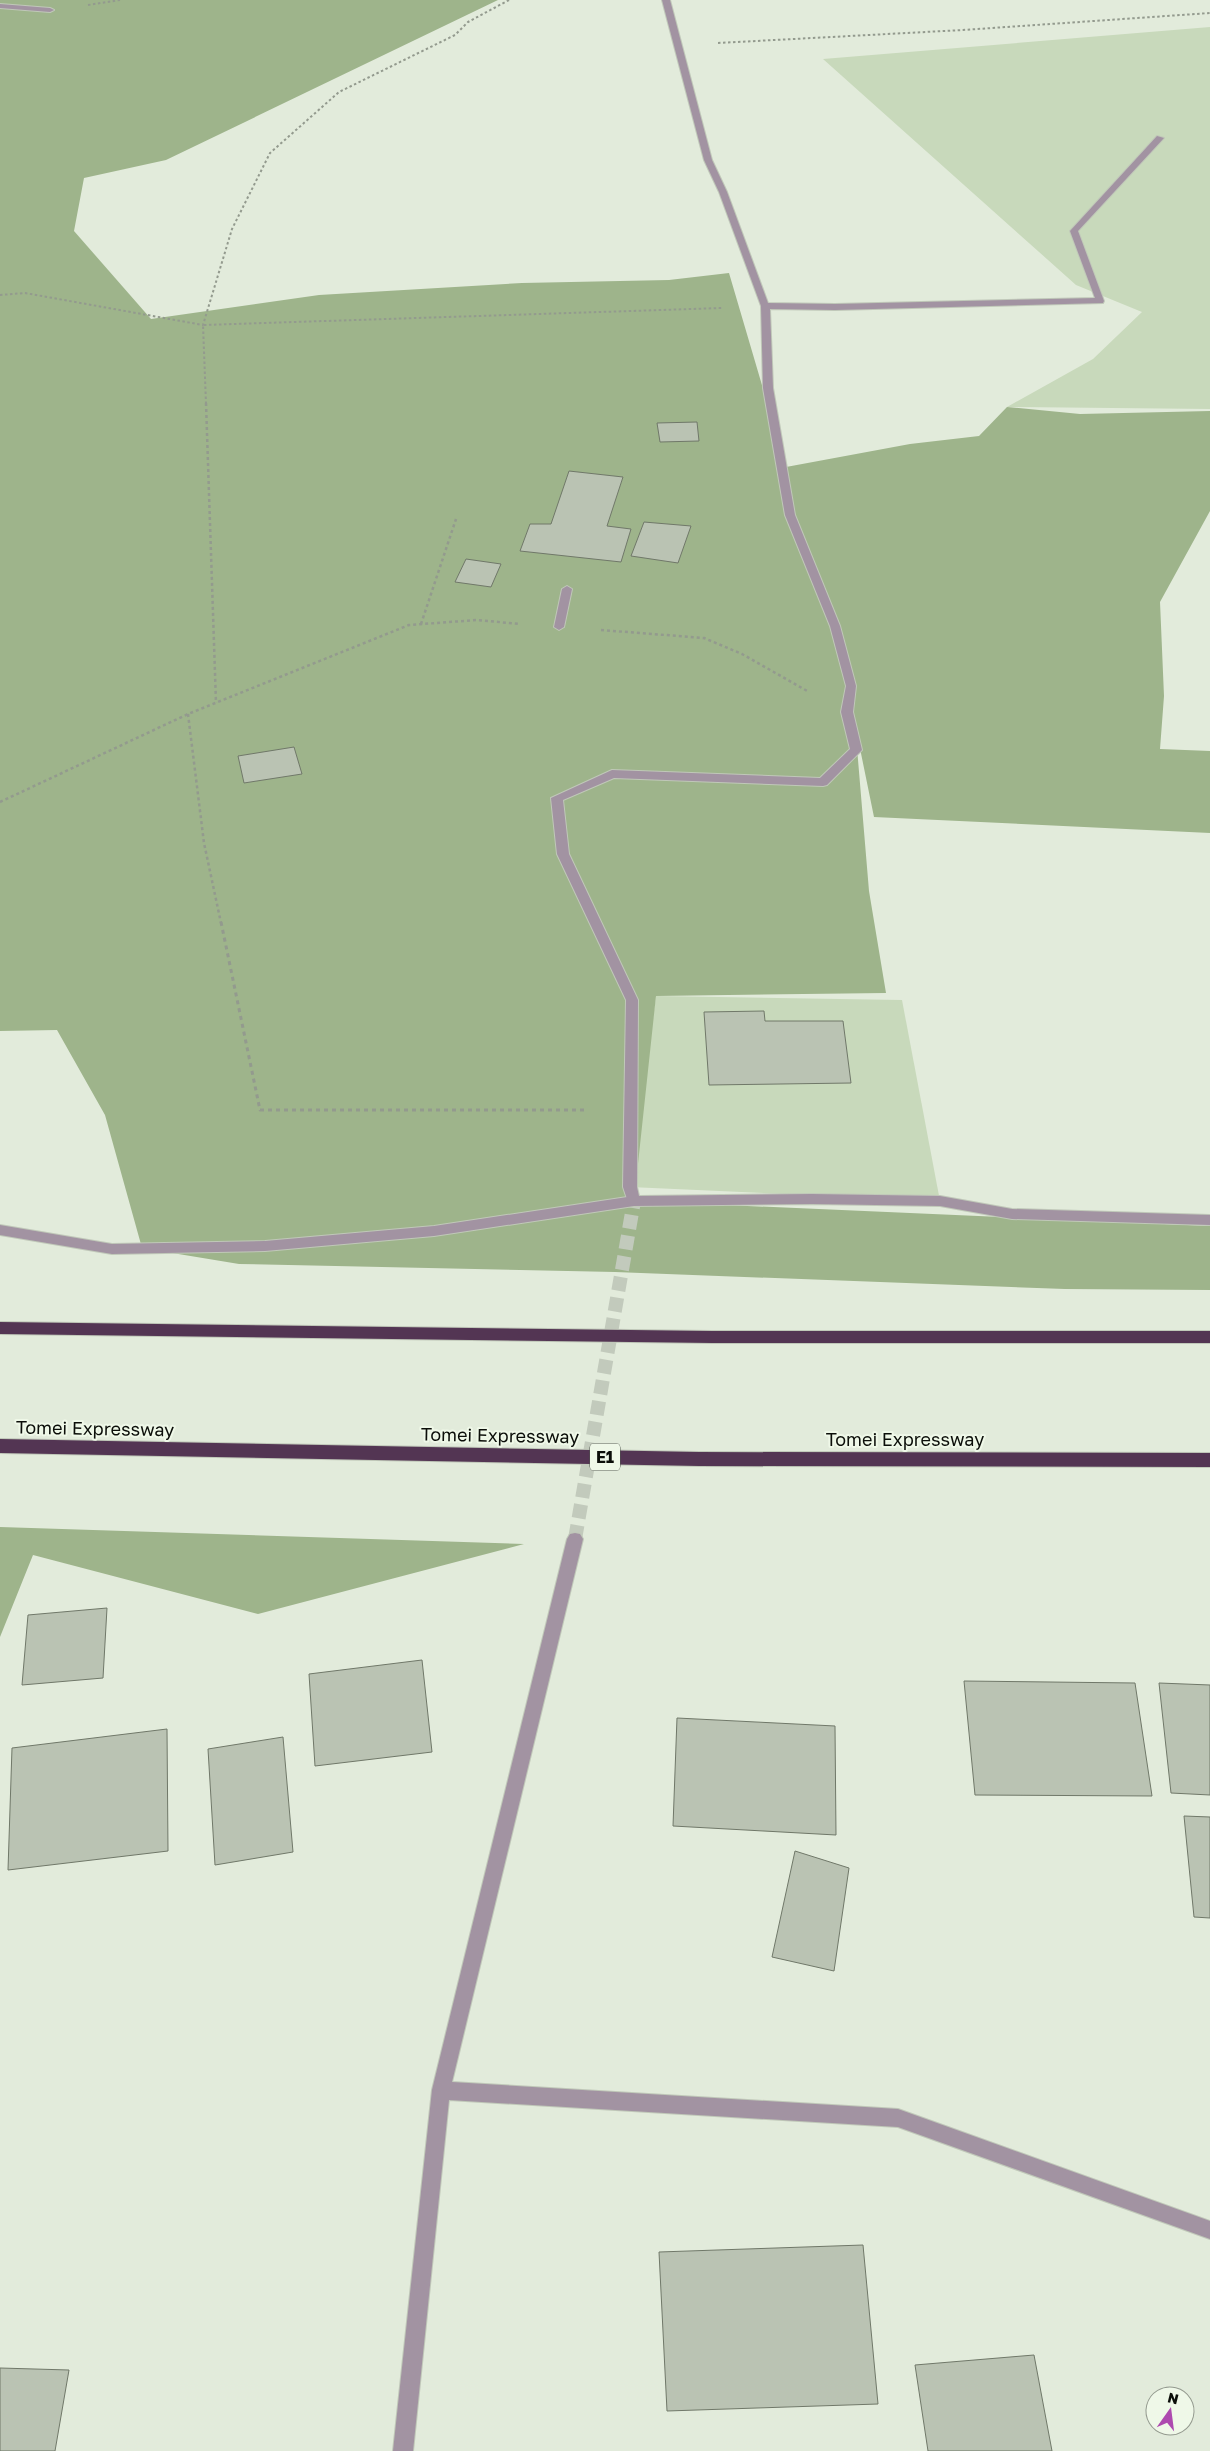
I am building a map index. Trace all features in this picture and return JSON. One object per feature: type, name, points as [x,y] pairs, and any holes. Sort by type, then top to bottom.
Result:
[{"type":"highway","points":[[0,1328],[712,1337],[1210,1338]]},
{"type":"highway","name":"Tomei Expressway","points":[[0,1446],[699,1459],[1210,1460]]},
{"type":"street","points":[[634,1201],[630,1187],[632,1000],[563,854],[557,798],[612,774],[823,782],[856,750],[847,712],[851,686],[835,626],[790,515],[776,443],[768,388],[765,306],[723,192],[708,160],[666,0]]},
{"type":"street","points":[[0,6],[50,10]]},
{"type":"street","points":[[765,306],[835,307],[1100,300],[1074,230],[1160,138]]},
{"type":"street","points":[[559,627],[566,589]]},
{"type":"street","points":[[0,1230],[112,1249],[265,1246],[434,1231],[634,1201],[812,1199],[940,1201],[1012,1214],[1210,1220]]},
{"type":"street","points":[[404,2451],[441,2090],[576,1539]]},
{"type":"street","points":[[441,2090],[898,2118],[1210,2230]]},
{"type":"path","points":[[216,703],[204,325],[232,229],[270,153],[339,92],[376,72],[455,35],[468,22],[509,0]]},
{"type":"path","points":[[678,45],[963,30],[1210,13]]},
{"type":"path","points":[[0,295],[26,293],[204,325],[765,306]]},
{"type":"path","points":[[421,624],[456,519]]},
{"type":"path","points":[[0,802],[188,714],[409,625],[477,620],[704,638],[742,654],[847,712]]},
{"type":"path","points":[[188,714],[204,842],[260,1110],[630,1110]]},
{"type":"green space","points":[[0,0],[498,0],[166,160],[84,178],[74,231],[151,319],[319,295],[522,283],[669,280],[729,273],[786,467],[910,444],[979,436],[1007,407],[1080,414],[1210,411],[1210,511],[1160,602],[1164,696],[1160,749],[1210,751],[1210,833],[874,817],[855,724],[869,891],[886,993],[656,996],[634,1201],[1210,1226],[1210,1290],[1065,1289],[615,1272],[239,1264],[142,1248],[105,1115],[57,1030],[0,1031]]},
{"type":"green space","points":[[1210,27],[1210,409],[1007,407],[1093,359],[1142,312],[1076,285],[823,59]]},
{"type":"green space","points":[[656,996],[902,1000],[940,1201],[630,1187]]},
{"type":"green space","points":[[0,1527],[524,1544],[258,1614],[33,1555],[0,1637]]},
{"type":"building","points":[[697,422],[699,441],[660,442],[657,423]]},
{"type":"building","points":[[569,471],[623,477],[607,526],[631,529],[621,562],[520,551],[530,524],[551,524]]},
{"type":"building","points":[[644,522],[691,526],[678,563],[631,556]]},
{"type":"building","points":[[466,559],[501,564],[491,587],[455,582]]},
{"type":"building","points":[[294,747],[302,774],[244,783],[238,756]]},
{"type":"building","points":[[764,1011],[765,1021],[843,1021],[851,1083],[709,1085],[704,1012]]},
{"type":"building","points":[[107,1608],[103,1678],[22,1685],[28,1615]]},
{"type":"building","points":[[422,1660],[432,1752],[315,1766],[309,1674]]},
{"type":"building","points":[[964,1681],[1135,1683],[1152,1796],[975,1795]]},
{"type":"building","points":[[1159,1683],[1210,1685],[1210,1795],[1171,1793]]},
{"type":"building","points":[[677,1718],[835,1726],[836,1835],[673,1826]]},
{"type":"building","points":[[167,1729],[168,1851],[8,1870],[12,1748]]},
{"type":"building","points":[[283,1737],[293,1852],[215,1865],[208,1749]]},
{"type":"building","points":[[1184,1816],[1210,1817],[1210,1918],[1194,1917]]},
{"type":"building","points":[[795,1851],[849,1868],[834,1971],[772,1957]]},
{"type":"building","points":[[863,2245],[878,2404],[667,2411],[659,2252]]},
{"type":"building","points":[[1034,2355],[1052,2451],[928,2451],[915,2365]]},
{"type":"building","points":[[0,2368],[69,2370],[55,2451],[0,2451]]},
{"type":"tunnel","points":[[575,1539],[634,1201]]}]
